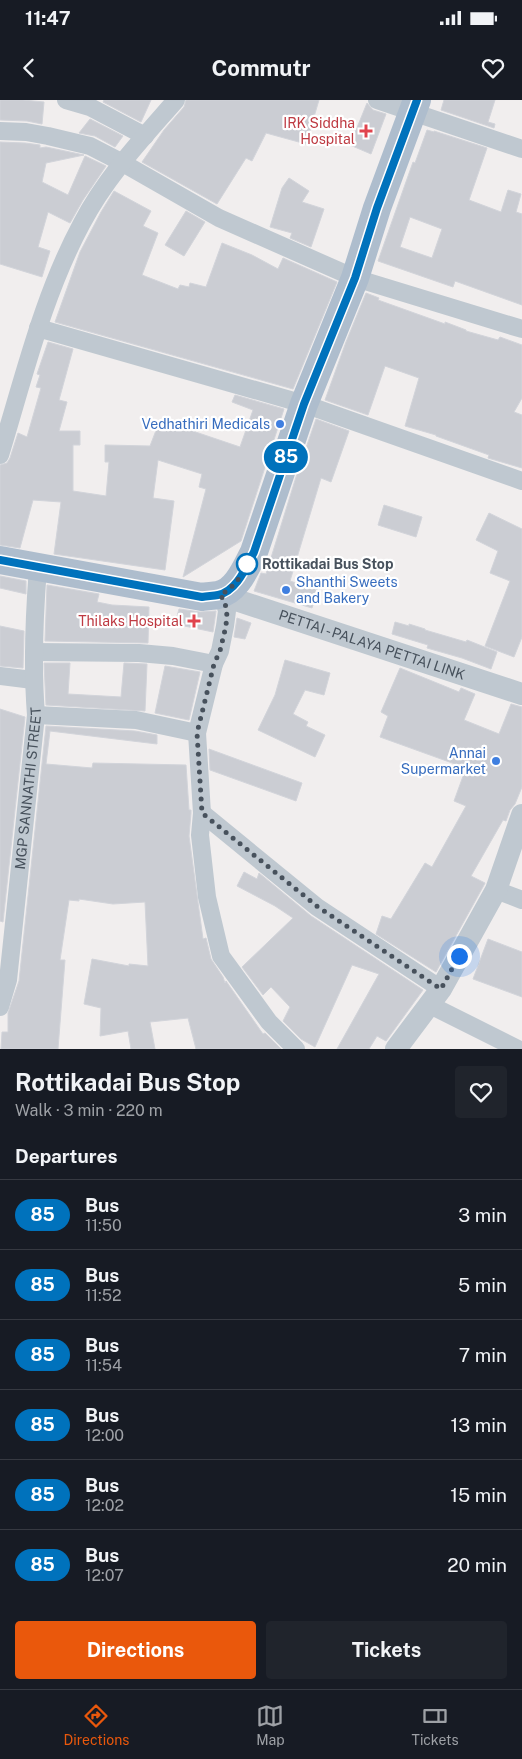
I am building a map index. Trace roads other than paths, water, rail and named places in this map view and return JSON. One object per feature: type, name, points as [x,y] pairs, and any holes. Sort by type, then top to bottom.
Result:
[{"type":"main road","points":[[0,560],[202,597],[223,593],[242,575],[254,552],[304,404],[355,278],[377,208],[415,106]]},
{"type":"street","points":[[66,100],[90,108],[145,136]]},
{"type":"street","points":[[0,455],[51,290],[82,222],[121,162],[176,100]]},
{"type":"street","points":[[376,100],[415,106],[522,149]]},
{"type":"street","points":[[0,132],[26,132],[90,146],[219,218],[355,278],[522,329]]},
{"type":"street","points":[[38,328],[304,404],[522,481]]},
{"type":"street","name":"MGP SANNATHI STREET","points":[[0,1007],[8,980],[36,715],[33,680],[33,624],[38,568]]},
{"type":"street","points":[[223,593],[227,618],[220,651],[214,664],[197,733],[202,813],[200,835],[207,897],[221,956],[270,1022],[296,1049]]},
{"type":"street","name":"PETTAI - PALAYA PETTAI LINK","points":[[223,593],[236,600],[522,694]]},
{"type":"street","points":[[34,652],[139,653],[173,656],[214,664]]},
{"type":"street","points":[[0,676],[33,680]]},
{"type":"street","points":[[36,715],[136,720],[197,733]]},
{"type":"street","points":[[202,813],[318,907],[436,997],[518,1049]]},
{"type":"street","points":[[396,1049],[436,997],[496,890],[522,815]]},
{"type":"street","points":[[496,890],[522,900]]},
{"type":"place","name":"IRK Siddha Hospital","points":[[366,131]]},
{"type":"place","name":"Vedhathiri Medicals","points":[[280,424]]},
{"type":"place","name":"Rottikadai Bus Stop","points":[[247,564]]},
{"type":"place","name":"Shanthi Sweets and Bakery","points":[[286,590]]},
{"type":"place","name":"Thilaks Hospital","points":[[194,621]]},
{"type":"place","name":"Annai Supermarket","points":[[496,761]]}]
